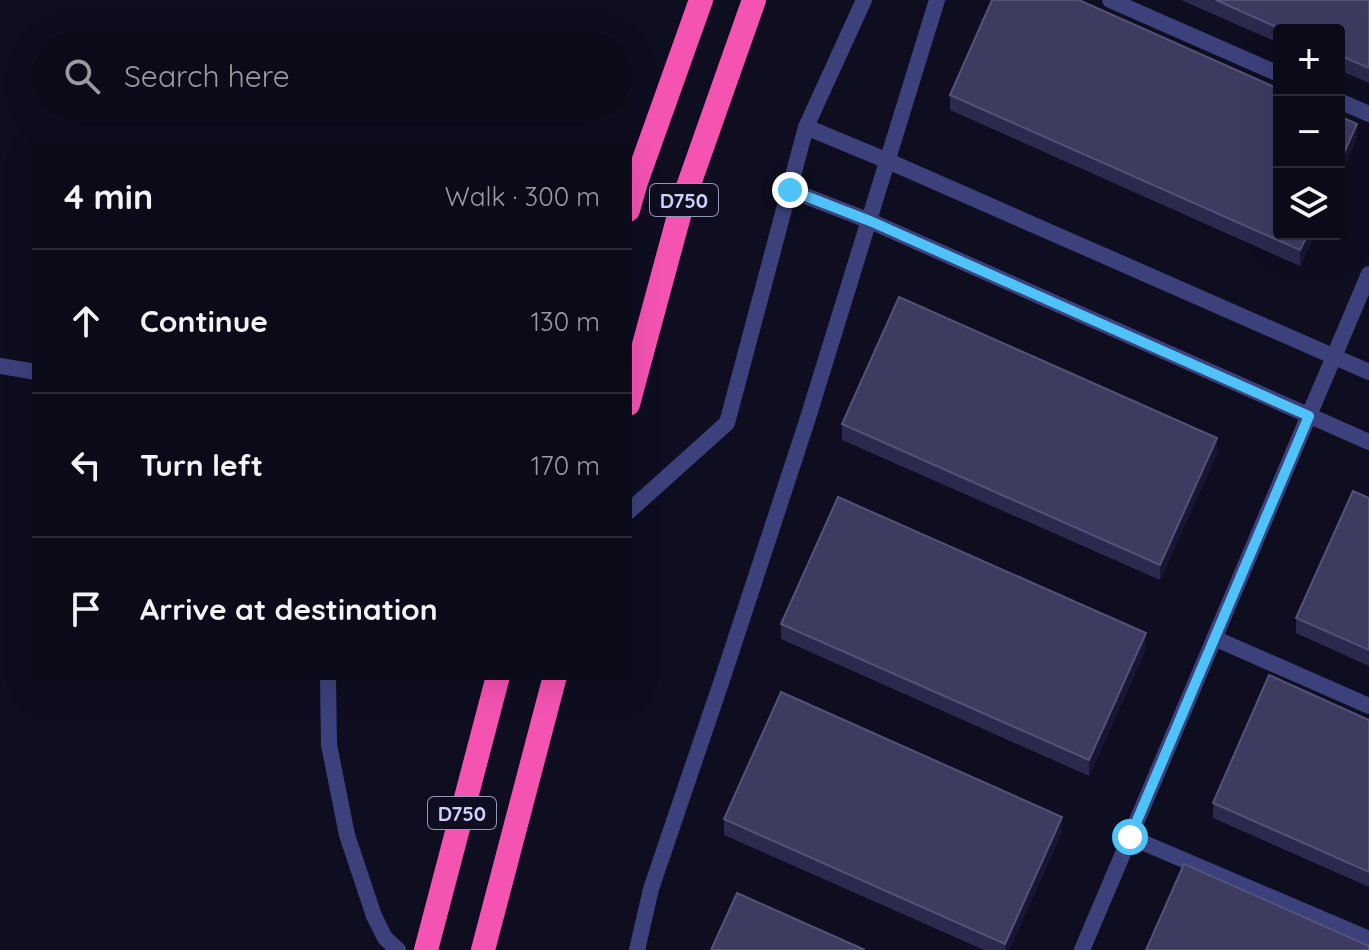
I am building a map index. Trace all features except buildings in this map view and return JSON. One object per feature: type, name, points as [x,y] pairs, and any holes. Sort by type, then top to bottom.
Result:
[{"type":"highway","name":"D750","points":[[632,196],[701,0]]},
{"type":"highway","name":"D750","points":[[632,389],[683,201],[754,0]]},
{"type":"highway","name":"D750","points":[[426,950],[497,680]]},
{"type":"highway","name":"D750","points":[[483,950],[554,680]]},
{"type":"street","points":[[632,508],[727,423],[806,127],[864,0]]},
{"type":"street","points":[[637,950],[651,889],[802,436],[937,0]]},
{"type":"street","points":[[1110,0],[1273,71]]},
{"type":"street","points":[[1345,104],[1369,114]]},
{"type":"street","points":[[806,127],[1369,372]]},
{"type":"street","points":[[790,190],[870,221],[1369,442]]},
{"type":"street","points":[[1082,950],[1369,274]]},
{"type":"street","points":[[0,366],[32,371]]},
{"type":"street","points":[[1214,638],[1369,706]]},
{"type":"street","points":[[328,680],[329,745],[347,835],[374,916],[385,938],[398,950]]},
{"type":"street","points":[[1130,837],[1369,939]]},
{"type":"route","points":[[790,190],[870,221],[1309,416],[1130,837]]}]
